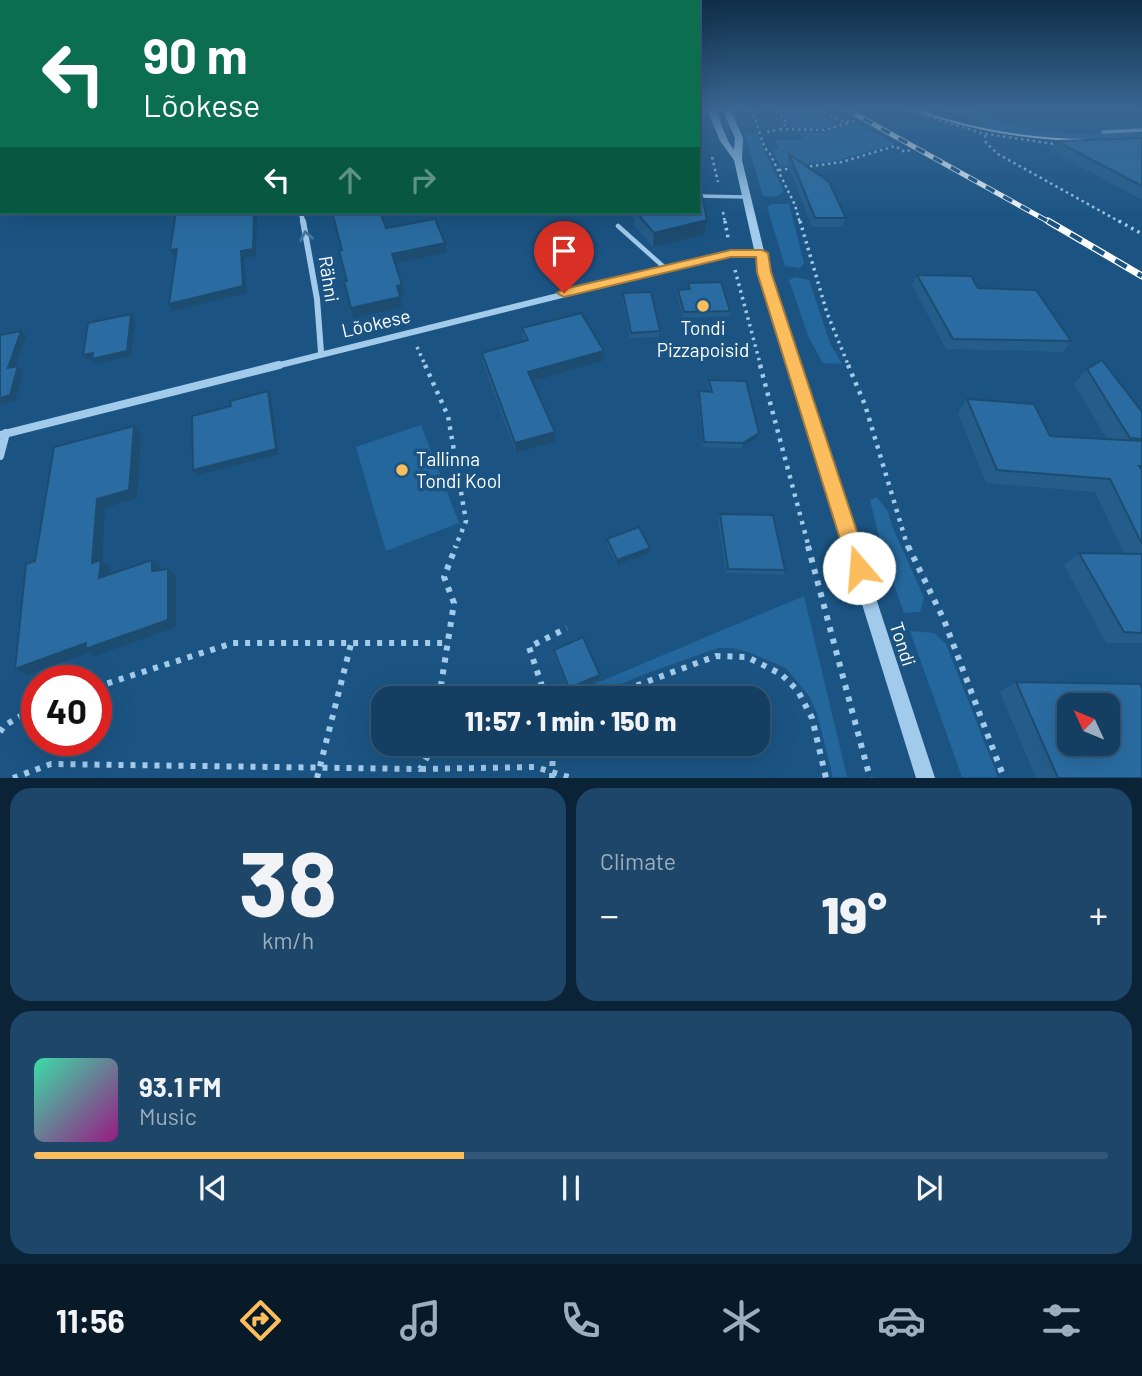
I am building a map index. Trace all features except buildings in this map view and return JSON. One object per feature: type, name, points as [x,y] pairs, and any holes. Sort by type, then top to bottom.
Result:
[{"type":"street","name":"Tondi","points":[[726,145],[738,160]]},
{"type":"street","name":"Tondi","points":[[739,145],[738,160],[762,253],[764,272],[926,778]]},
{"type":"street","name":"Rähni","points":[[301,214],[317,299],[321,352]]},
{"type":"street","name":"Lõokese","points":[[3,434],[321,352],[665,268],[731,254],[762,253]]},
{"type":"street","points":[[0,457],[3,434]]},
{"type":"lane","points":[[700,196],[748,197]]},
{"type":"lane","points":[[618,226],[665,268]]},
{"type":"path","points":[[764,145],[795,205],[827,313],[865,405],[908,548],[944,620],[1004,778]]},
{"type":"path","points":[[989,145],[998,154],[1142,234]]},
{"type":"path","points":[[779,170],[834,164],[895,146],[905,152],[911,150]]},
{"type":"path","points":[[710,148],[731,254],[870,778]]},
{"type":"path","points":[[411,332],[448,416],[466,522],[444,577],[454,603],[441,686]]},
{"type":"path","points":[[542,686],[529,646],[567,628]]},
{"type":"path","points":[[112,682],[233,643],[447,643]]},
{"type":"path","points":[[317,778],[351,644]]},
{"type":"path","points":[[630,686],[723,654],[744,657],[770,667],[792,683],[804,699],[812,719],[826,778]]},
{"type":"path","points":[[0,732],[4,726],[21,716]]},
{"type":"path","points":[[420,769],[427,756]]},
{"type":"path","points":[[552,774],[553,756]]},
{"type":"path","points":[[13,778],[51,764],[420,769],[535,767],[572,778]]},
{"type":"shaded area","points":[[748,145],[762,145],[784,191],[772,197],[763,196]]},
{"type":"shaded area","points":[[778,145],[890,145],[834,161],[780,167],[773,150],[779,149]]},
{"type":"shaded area","points":[[771,204],[789,204],[804,263],[800,268],[785,266],[767,207]]},
{"type":"shaded area","points":[[795,277],[809,280],[830,343],[842,364],[823,363],[809,338],[789,280]]},
{"type":"shaded area","points":[[421,425],[459,523],[386,551],[356,447]]},
{"type":"shaded area","points":[[877,497],[888,512],[924,598],[920,612],[904,613],[884,557],[870,500]]},
{"type":"shaded area","points":[[804,596],[847,777],[833,777],[817,713],[809,696],[786,668],[751,653],[718,648],[616,686],[590,686]]},
{"type":"shaded area","points":[[910,631],[934,633],[946,644],[998,777],[962,777]]},
{"type":"railway","points":[[911,145],[1051,223]]},
{"type":"railway","points":[[1048,221],[1142,276]]},
{"type":"place","name":"Tondi Pizzapoisid","points":[[703,306]]},
{"type":"place","name":"Tallinna Tondi Kool","points":[[402,470]]},
{"type":"route","points":[[564,293],[731,254],[762,253],[764,272],[859,568]]}]
